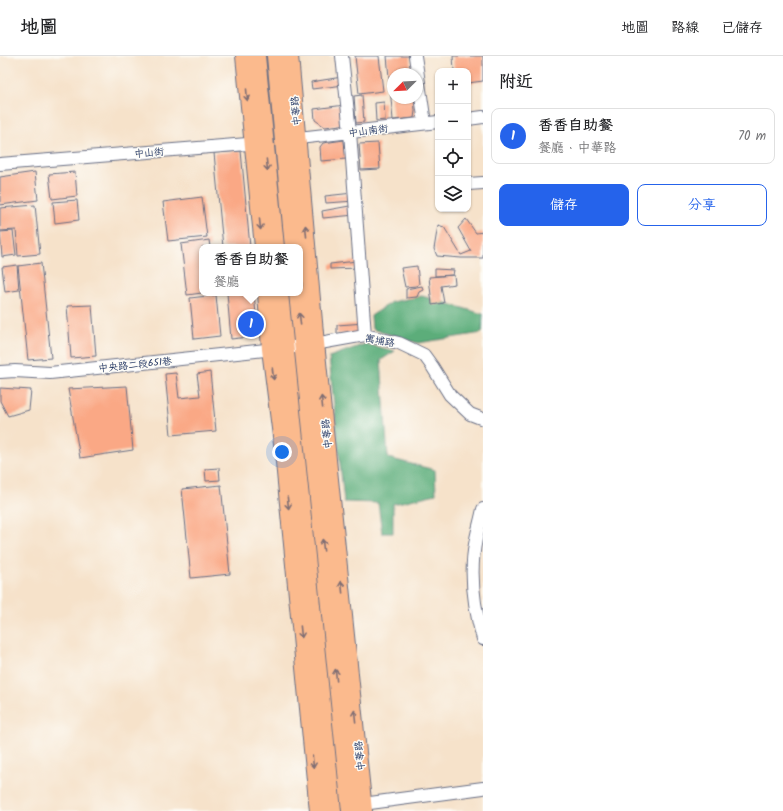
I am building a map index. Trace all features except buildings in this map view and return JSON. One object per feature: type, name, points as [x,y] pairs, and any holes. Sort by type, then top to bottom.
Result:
[{"type":"main road","points":[[244,56],[275,244]]},
{"type":"main road","points":[[257,56],[258,143],[263,244]]},
{"type":"main road","name":"中華路","points":[[275,56],[290,139],[300,244]]},
{"type":"main road","name":"中華路","points":[[290,56],[290,139],[293,244]]},
{"type":"main road","name":"中華路","points":[[303,280],[357,808]]},
{"type":"main road","points":[[267,296],[278,348]]},
{"type":"main road","points":[[280,296],[278,348],[283,452],[322,810]]},
{"type":"main road","name":"中華路","points":[[298,296],[309,345]]},
{"type":"street","points":[[342,56],[350,132],[365,335]]},
{"type":"street","points":[[416,56],[425,123]]},
{"type":"street","points":[[471,119],[483,117]]},
{"type":"street","name":"中山南街","points":[[290,139],[435,122]]},
{"type":"street","name":"中山街","points":[[0,164],[258,143],[290,139]]},
{"type":"street","points":[[471,184],[483,183]]},
{"type":"street","name":"寓埔路","points":[[278,348],[309,345],[365,335],[399,342],[424,355],[450,395],[470,414],[483,419]]},
{"type":"street","name":"中央路二段651巷","points":[[0,372],[15,371],[50,373],[278,348]]},
{"type":"street","points":[[483,509],[475,540],[473,567],[479,598],[478,622],[483,639]]},
{"type":"street","points":[[322,810],[357,808],[483,788]]},
{"type":"green space","points":[[422,296],[483,314],[482,333],[418,343],[372,329],[371,316],[391,302]]},
{"type":"green space","points":[[365,344],[395,351],[381,360],[388,458],[435,470],[436,494],[393,504],[393,533],[382,533],[378,503],[344,502],[329,357]]},
{"type":"place","name":"香香自助餐","points":[[251,324]]}]
